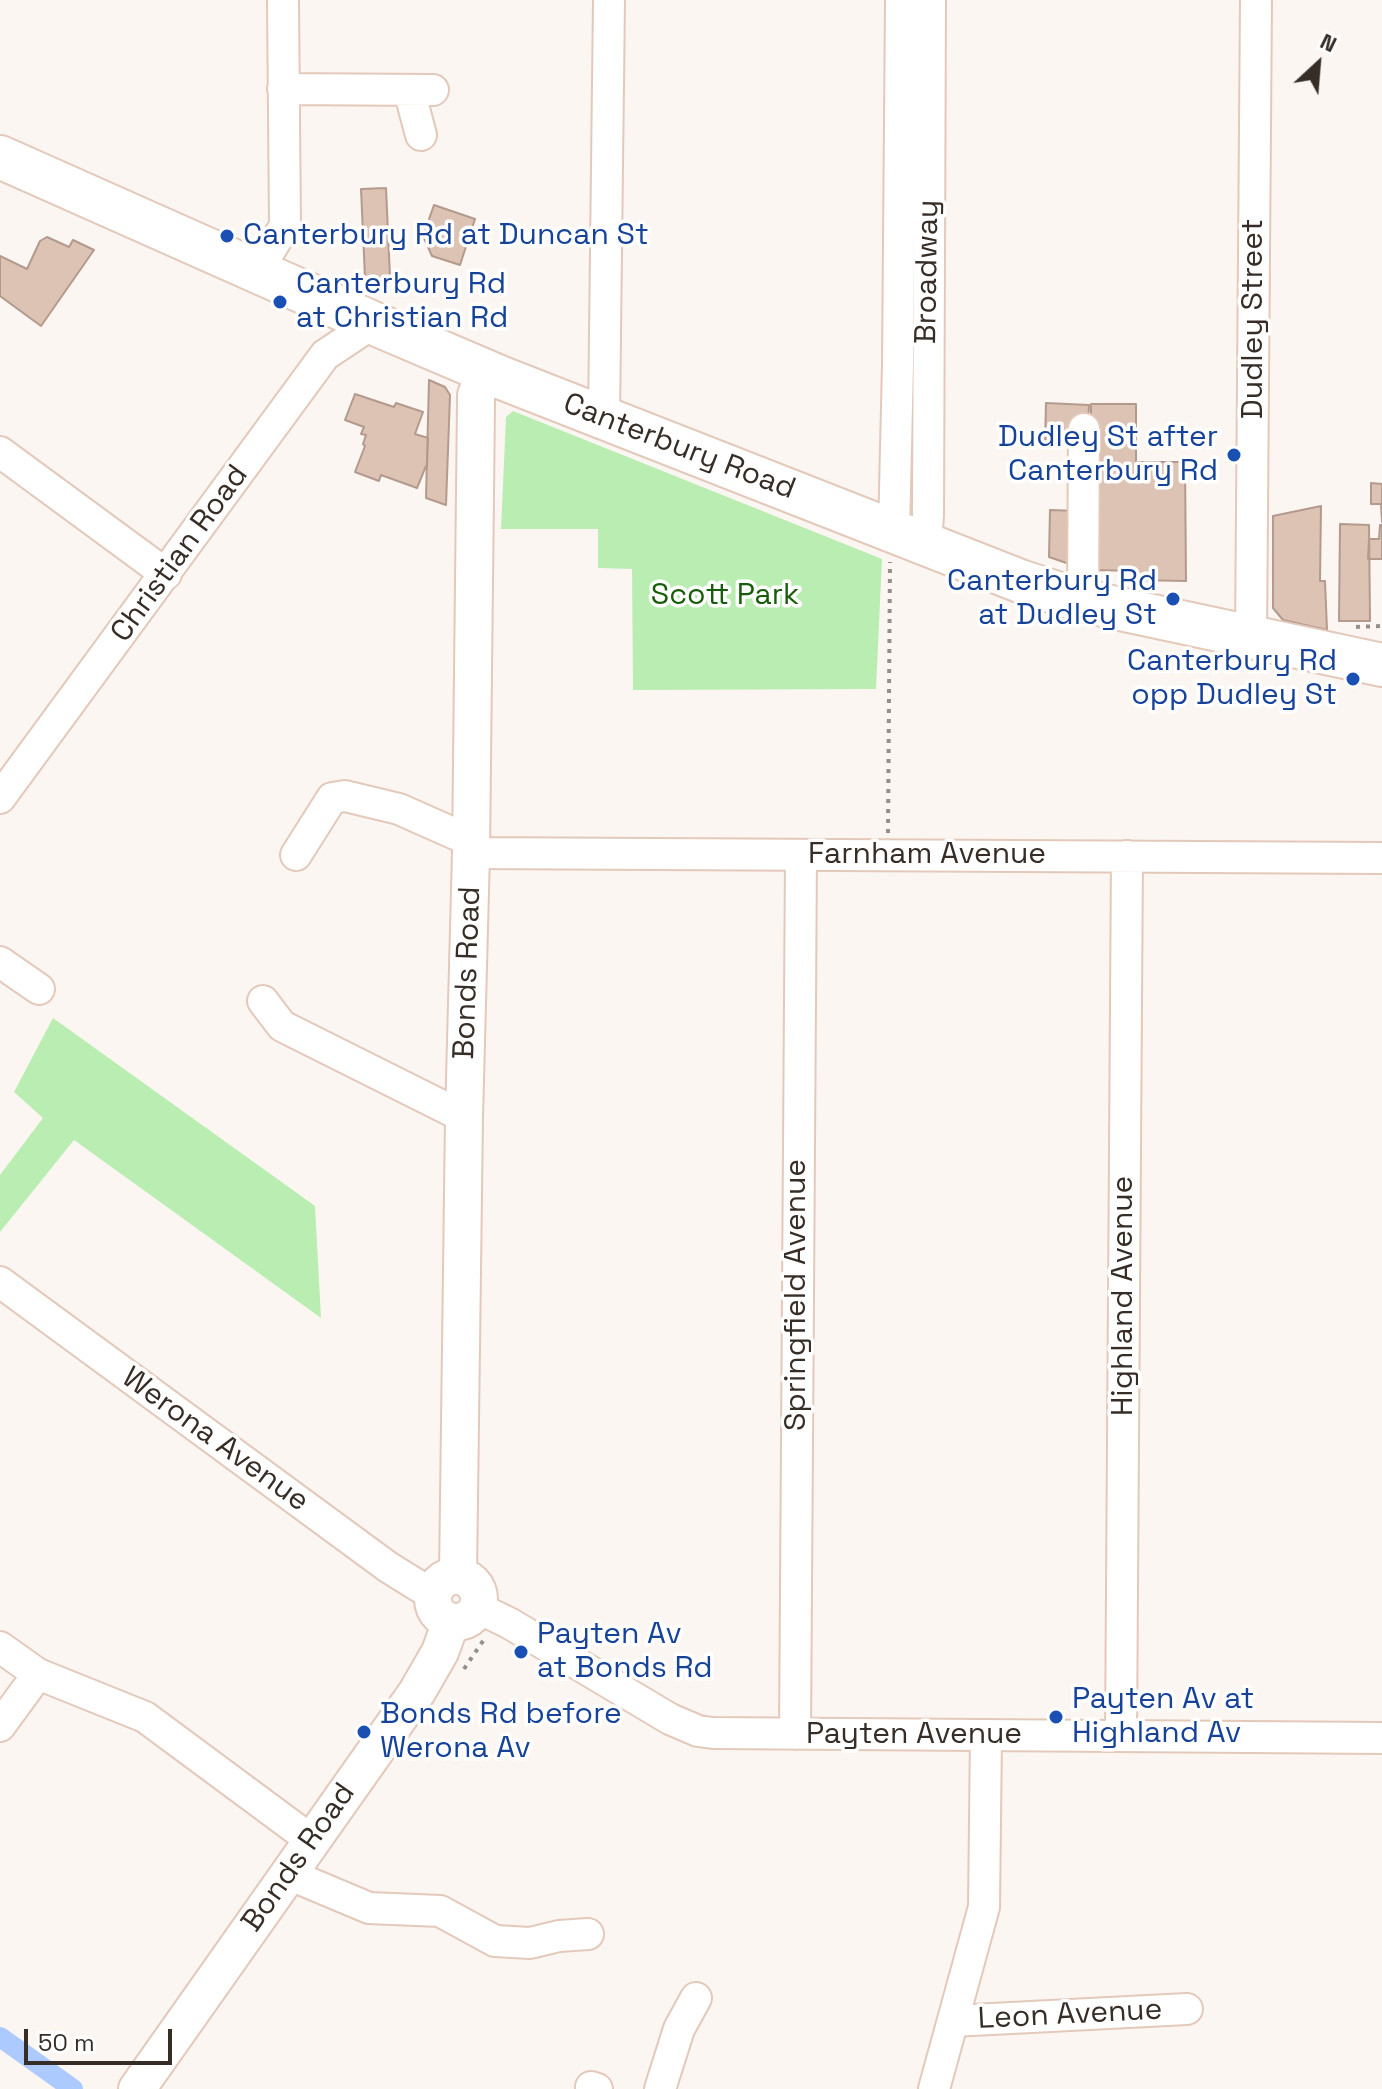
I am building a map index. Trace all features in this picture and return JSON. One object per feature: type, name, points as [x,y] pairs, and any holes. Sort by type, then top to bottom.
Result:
[{"type":"highway","name":"Canterbury Road","points":[[0,157],[373,323],[903,545],[1083,600],[1382,665]]},
{"type":"main road","name":"Bonds Road","points":[[137,2089],[417,1692],[440,1652],[455,1600],[471,847],[476,395],[486,371]]},
{"type":"street","points":[[257,271],[285,226],[283,0]]},
{"type":"street","points":[[604,418],[609,0]]},
{"type":"street","name":"Broadway","points":[[901,0],[898,245],[928,485],[903,545]]},
{"type":"street","name":"Broadway","points":[[903,545],[895,486],[929,245],[930,0]]},
{"type":"street","name":"Dudley Street","points":[[1251,638],[1256,0]]},
{"type":"street","points":[[283,89],[421,90],[421,135]]},
{"type":"street","points":[[899,100],[930,101]]},
{"type":"street","points":[[898,245],[929,245]]},
{"type":"street","name":"Christian Road","points":[[3,789],[166,574],[325,355],[373,323]]},
{"type":"street","points":[[1083,600],[1084,429]]},
{"type":"street","points":[[0,452],[166,574]]},
{"type":"street","points":[[895,486],[928,485]]},
{"type":"street","points":[[296,855],[332,798],[345,796],[399,809],[471,847]]},
{"type":"street","name":"Farnham Avenue","points":[[471,847],[801,855],[1382,858]]},
{"type":"street","name":"Springfield Avenue","points":[[795,1734],[801,855]]},
{"type":"street","name":"Highland Avenue","points":[[1121,1736],[1127,856]]},
{"type":"street","points":[[0,962],[39,989]]},
{"type":"street","points":[[263,1001],[282,1026],[464,1117]]},
{"type":"street","name":"Werona Avenue","points":[[0,1282],[388,1567],[455,1600]]},
{"type":"street","name":"Payten Avenue","points":[[455,1600],[509,1623],[681,1725],[698,1731],[1382,1738]]},
{"type":"street","points":[[0,1647],[38,1674],[145,1717],[311,1840]]},
{"type":"street","points":[[0,1726],[38,1674]]},
{"type":"street","points":[[934,2089],[984,1907],[986,1735]]},
{"type":"street","points":[[288,1874],[369,1908],[440,1911],[495,1941],[530,1943],[559,1936],[588,1934]]},
{"type":"street","points":[[660,2089],[679,2029],[696,1998]]},
{"type":"street","name":"Leon Avenue","points":[[953,2021],[1187,2009]]},
{"type":"path","points":[[887,855],[903,545]]},
{"type":"green space","name":"Scott Park","points":[[513,411],[882,559],[876,689],[633,690],[632,569],[598,568],[598,529],[501,529],[506,417]]},
{"type":"green space","points":[[53,1018],[315,1206],[321,1318],[74,1140],[0,1232],[0,1175],[43,1118],[14,1092]]},
{"type":"building","points":[[386,188],[390,277],[365,278],[361,189]]},
{"type":"building","points":[[434,205],[475,219],[460,265],[432,256],[423,236]]},
{"type":"building","points":[[47,237],[69,247],[73,240],[94,250],[41,326],[0,296],[0,256],[27,269],[40,241]]},
{"type":"building","points":[[429,380],[445,387],[450,395],[446,505],[426,498]]},
{"type":"building","points":[[355,394],[394,407],[396,403],[423,412],[415,434],[428,438],[427,467],[417,488],[381,475],[379,481],[355,472],[366,435],[361,434],[364,427],[345,420]]},
{"type":"building","points":[[1046,403],[1089,405],[1088,422],[1076,445],[1045,444]]},
{"type":"building","points":[[1091,404],[1136,404],[1136,462],[1185,462],[1186,581],[1136,580],[1136,571],[1091,570]]},
{"type":"building","points":[[1371,483],[1382,484],[1382,522],[1381,504],[1371,504]]},
{"type":"building","points":[[1321,506],[1320,581],[1325,581],[1327,630],[1283,620],[1273,608],[1273,516]]},
{"type":"building","points":[[1050,510],[1079,511],[1078,567],[1049,557]]},
{"type":"building","points":[[1340,524],[1369,525],[1370,621],[1339,621]]},
{"type":"building","points":[[1380,525],[1382,559],[1368,559],[1369,539],[1379,539]]},
{"type":"waterway","points":[[0,2037],[73,2089]]},
{"type":"place","name":"Canterbury Rd at Duncan St","points":[[227,236]]},
{"type":"place","name":"Canterbury Rd at Christian Rd","points":[[280,302]]},
{"type":"place","name":"Dudley St after Canterbury Rd","points":[[1234,455]]},
{"type":"place","name":"Canterbury Rd at Dudley St","points":[[1173,599]]},
{"type":"place","name":"Canterbury Rd opp Dudley St","points":[[1353,679]]},
{"type":"place","name":"Payten Av at Bonds Rd","points":[[521,1652]]},
{"type":"place","name":"Payten Av at Highland Av","points":[[1056,1717]]},
{"type":"place","name":"Bonds Rd before Werona Av","points":[[364,1732]]}]
